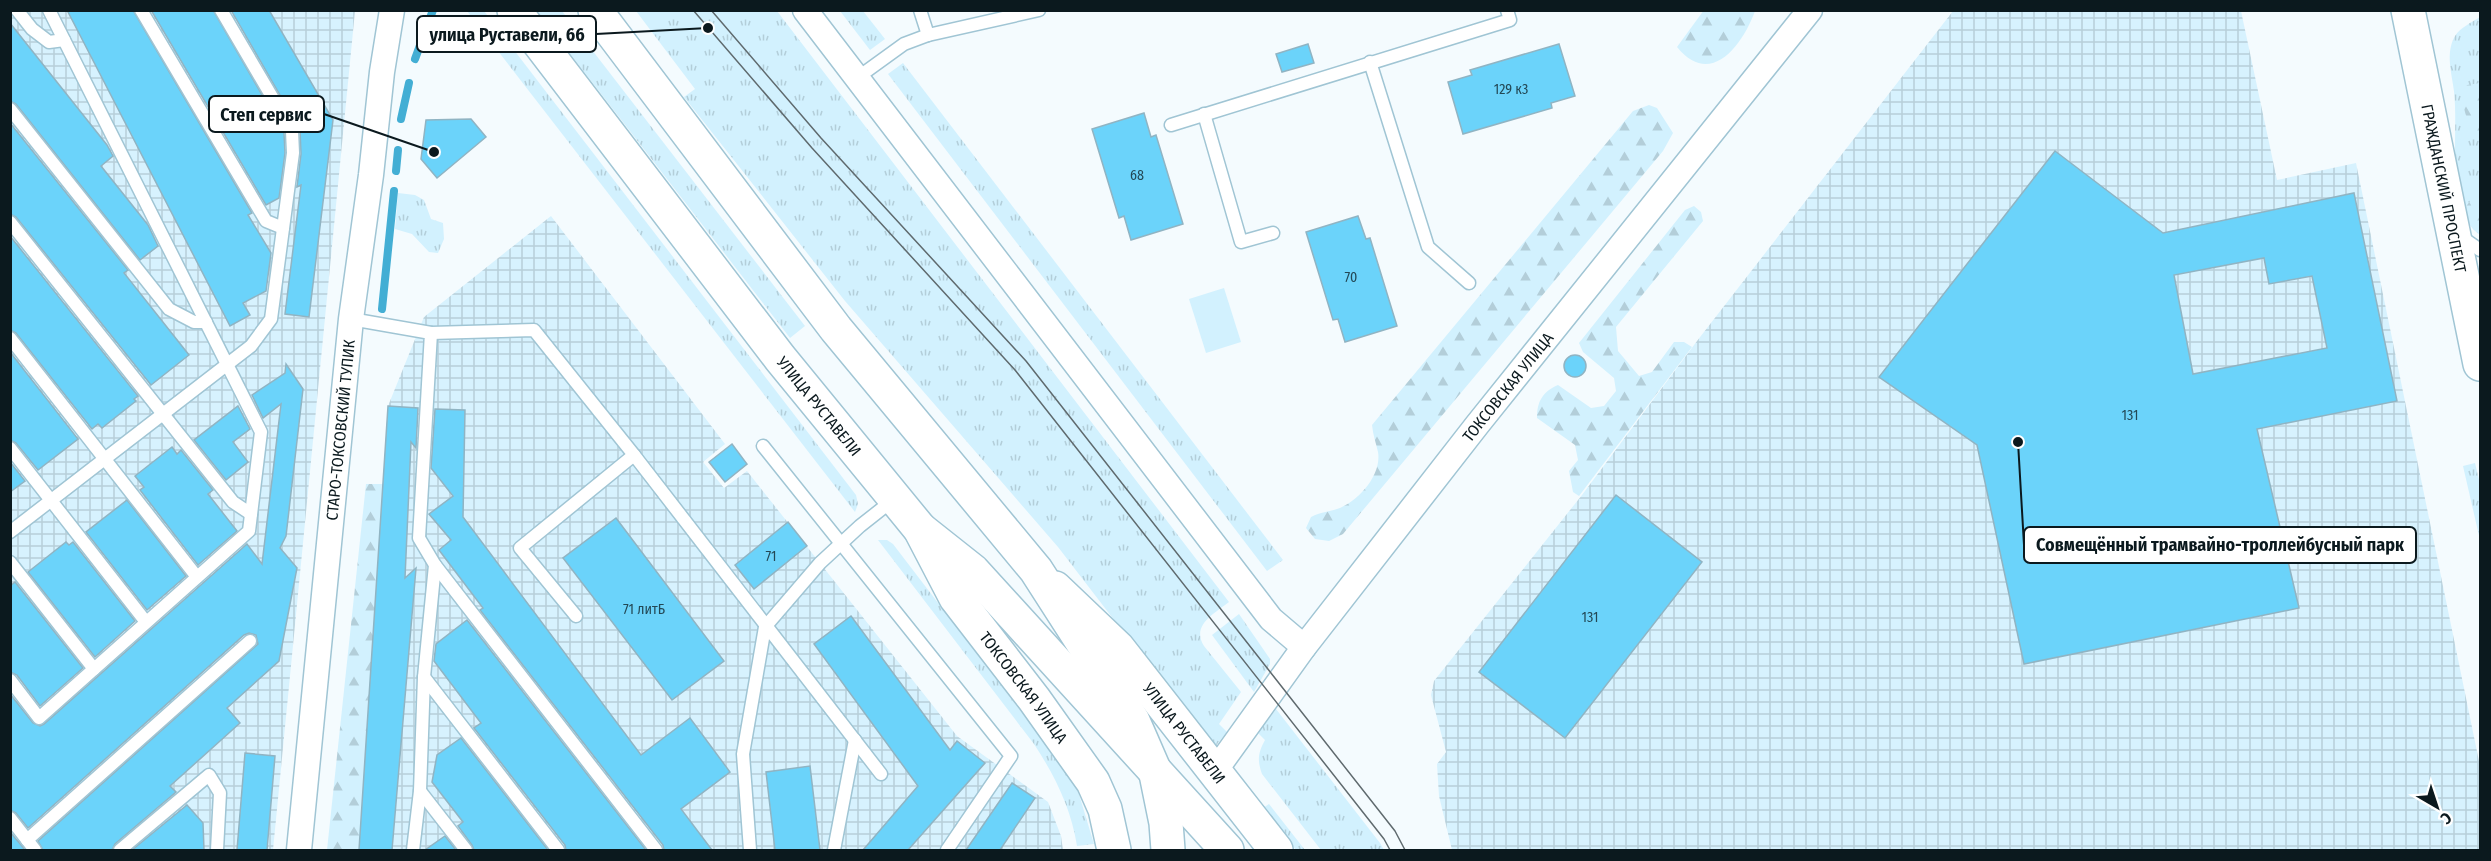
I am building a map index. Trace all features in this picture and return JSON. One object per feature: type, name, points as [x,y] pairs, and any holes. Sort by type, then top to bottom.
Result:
[{"type":"main road","name":"УЛИЦА РУСТАВЕЛИ","points":[[514,10],[780,358],[920,529],[973,571],[1227,850]]},
{"type":"main road","name":"УЛИЦА РУСТАВЕЛИ","points":[[595,10],[836,329],[1036,570],[1118,648],[1276,850]]},
{"type":"main road","name":"ГРАЖДАНСКИЙ ПРОСПЕКТ","points":[[2408,10],[2481,364]]},
{"type":"main road","name":"ТОКСОВСКАЯ УЛИЦА","points":[[920,529],[956,598],[1034,699],[1093,782],[1105,809],[1114,850]]},
{"type":"main road","name":"УЛИЦА РУСТАВЕЛИ","points":[[1036,570],[1133,721],[1156,774]]},
{"type":"main road","points":[[1156,774],[1166,823],[1168,850]]},
{"type":"street","name":"СТАРО-ТОКСОВСКИЙ ТУПИК","points":[[299,850],[351,319],[392,10]]},
{"type":"street","points":[[805,10],[1271,619],[1304,646]]},
{"type":"street","name":"ТОКСОВСКАЯ УЛИЦА","points":[[1215,771],[1304,646],[1810,10]]},
{"type":"lane","points":[[17,10],[32,29],[49,42],[64,40]]},
{"type":"lane","points":[[10,680],[39,718],[249,531],[261,432],[49,10]]},
{"type":"lane","points":[[141,10],[266,222],[283,228]]},
{"type":"lane","points":[[10,532],[251,346],[271,319],[293,153],[292,131],[221,10]]},
{"type":"lane","points":[[920,10],[928,35]]},
{"type":"lane","points":[[857,78],[904,44],[928,35],[1039,10]]},
{"type":"lane","points":[[1171,125],[1510,20],[1507,10]]},
{"type":"lane","points":[[1370,62],[1428,247],[1469,283]]},
{"type":"lane","points":[[10,109],[169,309],[195,322],[206,322]]},
{"type":"lane","points":[[1204,114],[1241,242],[1273,233]]},
{"type":"lane","points":[[10,222],[233,502],[251,514]]},
{"type":"lane","points":[[2452,230],[2481,250]]},
{"type":"lane","points":[[351,319],[431,333],[534,330],[882,774]]},
{"type":"lane","points":[[431,333],[419,538],[435,564],[656,850]]},
{"type":"lane","points":[[10,338],[197,577]]},
{"type":"lane","points":[[763,446],[1011,756],[947,850]]},
{"type":"lane","points":[[10,448],[146,622]]},
{"type":"lane","points":[[576,616],[520,548],[634,455]]},
{"type":"lane","points":[[750,850],[743,754],[765,627],[820,563],[860,526],[896,498]]},
{"type":"lane","points":[[10,562],[94,669]]},
{"type":"lane","points":[[413,850],[420,790],[424,677],[435,564]]},
{"type":"lane","points":[[27,840],[250,641]]},
{"type":"lane","points":[[424,677],[558,850]]},
{"type":"lane","points":[[834,850],[855,740]]},
{"type":"lane","points":[[120,850],[209,775],[220,793],[217,850]]},
{"type":"lane","points":[[420,790],[466,850]]},
{"type":"lane","points":[[10,818],[35,850]]},
{"type":"shaded area","points":[[10,11],[355,11],[273,850],[11,850]]},
{"type":"shaded area","points":[[1953,11],[2241,11],[2277,180],[2356,163],[2480,766],[2480,850],[1452,850],[1439,796],[1437,764],[1446,752],[1431,695],[1434,681],[1582,495],[1697,341]]},
{"type":"shaded area","points":[[551,216],[725,444],[703,462],[724,488],[747,471],[957,736],[1048,802],[1061,836],[1063,850],[359,850],[388,406],[424,317]]},
{"type":"green space","points":[[1704,10],[1755,11],[1750,24],[1734,48],[1713,63],[1702,64],[1690,59],[1677,47]]},
{"type":"green space","points":[[467,11],[484,11],[856,495],[858,504],[855,512]]},
{"type":"green space","points":[[537,11],[562,11],[805,326],[790,338]]},
{"type":"green space","points":[[636,11],[777,11],[1229,602],[1206,621],[1200,632],[1204,646],[1241,692],[1219,724],[1227,732],[1214,748],[1058,547],[845,301],[684,97],[695,89]]},
{"type":"green space","points":[[840,11],[863,11],[885,39],[870,50]]},
{"type":"green space","points":[[2480,17],[2480,235],[2465,217],[2458,195],[2455,165],[2455,106],[2450,49],[2457,33]]},
{"type":"green space","points":[[903,63],[1283,560],[1267,571],[888,74]]},
{"type":"green space","points":[[2480,83],[2480,137],[2468,120],[2463,98],[2467,85]]},
{"type":"green space","points":[[1649,105],[1657,108],[1673,133],[1663,151],[1343,534],[1329,541],[1315,539],[1306,528],[1311,517],[1337,509],[1353,500],[1367,486],[1376,470],[1378,452],[1372,425],[1633,111]]},
{"type":"green space","points":[[2480,191],[2480,235],[2473,229],[2462,212]]},
{"type":"green space","points":[[398,193],[415,195],[424,200],[431,219],[443,223],[444,239],[438,253],[429,252],[412,234],[395,229]]},
{"type":"green space","points":[[1694,206],[1701,212],[1703,221],[1616,327],[1618,351],[1639,376],[1652,372],[1674,342],[1684,342],[1692,347],[1579,496],[1573,492],[1569,471],[1578,460],[1575,445],[1537,418],[1539,402],[1544,394],[1558,385],[1591,408],[1604,406],[1616,391],[1614,378],[1583,352],[1579,343],[1685,210]]},
{"type":"green space","points":[[1224,288],[1241,342],[1206,353],[1189,299]]},
{"type":"green space","points":[[2475,463],[2480,484],[2480,540],[2463,466]]},
{"type":"green space","points":[[366,484],[383,484],[359,850],[327,850]]},
{"type":"green space","points":[[878,540],[887,540],[893,544],[1065,769],[1078,791],[1094,844],[1077,846],[1071,819],[1061,793],[1034,744]]},
{"type":"green space","points":[[1239,614],[1270,659],[1270,664],[1254,692],[1212,635]]},
{"type":"green space","points":[[1276,709],[1384,850],[1321,850],[1262,774],[1259,757],[1265,740],[1258,733]]},
{"type":"green space","points":[[1269,804],[1305,850],[1296,850],[1263,808]]},
{"type":"building","points":[[67,10],[133,10],[252,213],[248,215],[271,253],[266,291],[243,303],[250,315],[230,326]]},
{"type":"building","points":[[151,10],[213,10],[284,133],[285,153],[279,198],[266,205]]},
{"type":"building","points":[[231,10],[269,10],[333,120],[309,317],[285,314],[301,185],[297,187],[301,154],[300,130]]},
{"type":"building","points":[[10,23],[107,145],[113,156],[101,166],[148,225],[158,246],[140,260],[16,104],[10,101]]},
{"type":"building","points":[[1308,44],[1314,63],[1282,72],[1276,54]]},
{"type":"building","points":[[1559,44],[1575,96],[1551,103],[1552,108],[1463,134],[1448,82],[1472,75],[1470,70]]},
{"type":"building","points":[[1144,113],[1151,137],[1156,135],[1183,224],[1131,240],[1124,216],[1119,218],[1092,129]]},
{"type":"building","points":[[471,119],[486,137],[437,178],[421,159],[426,120]]},
{"type":"building","points":[[10,123],[128,270],[124,273],[189,355],[151,385],[16,217],[10,214]]},
{"type":"building","points":[[2055,151],[2163,233],[2354,193],[2397,401],[2257,429],[2299,608],[2024,664],[1977,445],[1879,377]],"holes":[[[2264,258],[2269,284],[2312,276],[2327,348],[2193,374],[2174,275]]]},
{"type":"building","points":[[1358,216],[1366,239],[1370,238],[1397,326],[1345,342],[1338,319],[1333,320],[1306,232]]},
{"type":"building","points":[[10,236],[138,396],[134,399],[136,401],[102,428],[98,424],[92,429],[16,333],[10,330]]},
{"type":"building","points":[[10,352],[78,439],[38,470],[16,443],[10,440]]},
{"type":"building","points":[[1575,355],[1583,358],[1586,366],[1583,374],[1575,377],[1567,374],[1564,366],[1567,358]]},
{"type":"building","points":[[286,364],[303,389],[286,536],[280,548],[297,568],[279,661],[227,708],[240,723],[170,786],[176,792],[115,844],[112,850],[43,850],[38,841],[258,644],[256,635],[249,633],[244,635],[28,828],[16,813],[10,810],[10,694],[33,723],[40,726],[44,724],[247,544],[262,564],[281,404],[263,418],[252,395],[285,373]]},
{"type":"building","points":[[238,406],[250,429],[233,442],[248,462],[226,480],[194,440]]},
{"type":"building","points":[[388,406],[418,408],[416,448],[411,442],[405,578],[416,568],[392,850],[359,850]]},
{"type":"building","points":[[435,409],[465,410],[463,517],[641,755],[690,718],[730,772],[681,809],[712,850],[664,850],[663,845],[480,610],[483,608],[439,550],[451,540],[429,514],[453,496],[431,468]]},
{"type":"building","points":[[732,444],[747,464],[725,482],[709,462]]},
{"type":"building","points":[[172,447],[177,454],[181,450],[213,490],[208,494],[237,531],[198,565],[140,490],[144,487],[135,476]]},
{"type":"building","points":[[10,462],[25,481],[10,492]]},
{"type":"building","points":[[1616,495],[1702,562],[1565,738],[1479,672]]},
{"type":"building","points":[[127,500],[186,576],[147,610],[86,532]]},
{"type":"building","points":[[616,518],[724,661],[672,700],[563,558]]},
{"type":"building","points":[[788,522],[807,546],[754,589],[735,565]]},
{"type":"building","points":[[66,542],[69,545],[73,542],[135,621],[95,657],[28,572]]},
{"type":"building","points":[[15,582],[83,668],[40,706],[17,675],[10,672],[10,586]]},
{"type":"building","points":[[851,616],[950,750],[957,741],[985,763],[908,850],[863,850],[918,786],[814,644]]},
{"type":"building","points":[[467,620],[646,850],[566,850],[565,845],[474,728],[481,723],[434,661],[436,644]]},
{"type":"building","points":[[461,738],[548,850],[474,850],[458,826],[463,822],[432,782],[437,755]]},
{"type":"building","points":[[245,753],[275,756],[267,850],[237,850]]},
{"type":"building","points":[[810,766],[820,850],[775,850],[766,772]]},
{"type":"building","points":[[1012,783],[1035,798],[1000,850],[966,850]]},
{"type":"building","points":[[187,805],[203,823],[204,850],[132,850]]},
{"type":"building","points":[[10,832],[21,845],[25,850],[10,850]]},
{"type":"building","points":[[445,836],[456,850],[425,850]]},
{"type":"waterway","points":[[415,59],[433,10]]},
{"type":"waterway","points":[[401,119],[409,83]]},
{"type":"waterway","points":[[396,171],[398,150]]},
{"type":"waterway","points":[[382,309],[394,191]]},
{"type":"tram line","points":[[693,10],[812,148],[1015,370],[1384,839],[1390,850]]},
{"type":"tram line","points":[[711,10],[821,138],[1026,361],[1395,831],[1405,850]]},
{"type":"place","name":"улица Руставели, 66","points":[[708,28]]},
{"type":"place","name":"Степ сервис","points":[[434,152]]},
{"type":"place","name":"Совмещённый трамвайно-троллейбусный парк","points":[[2018,442]]}]
